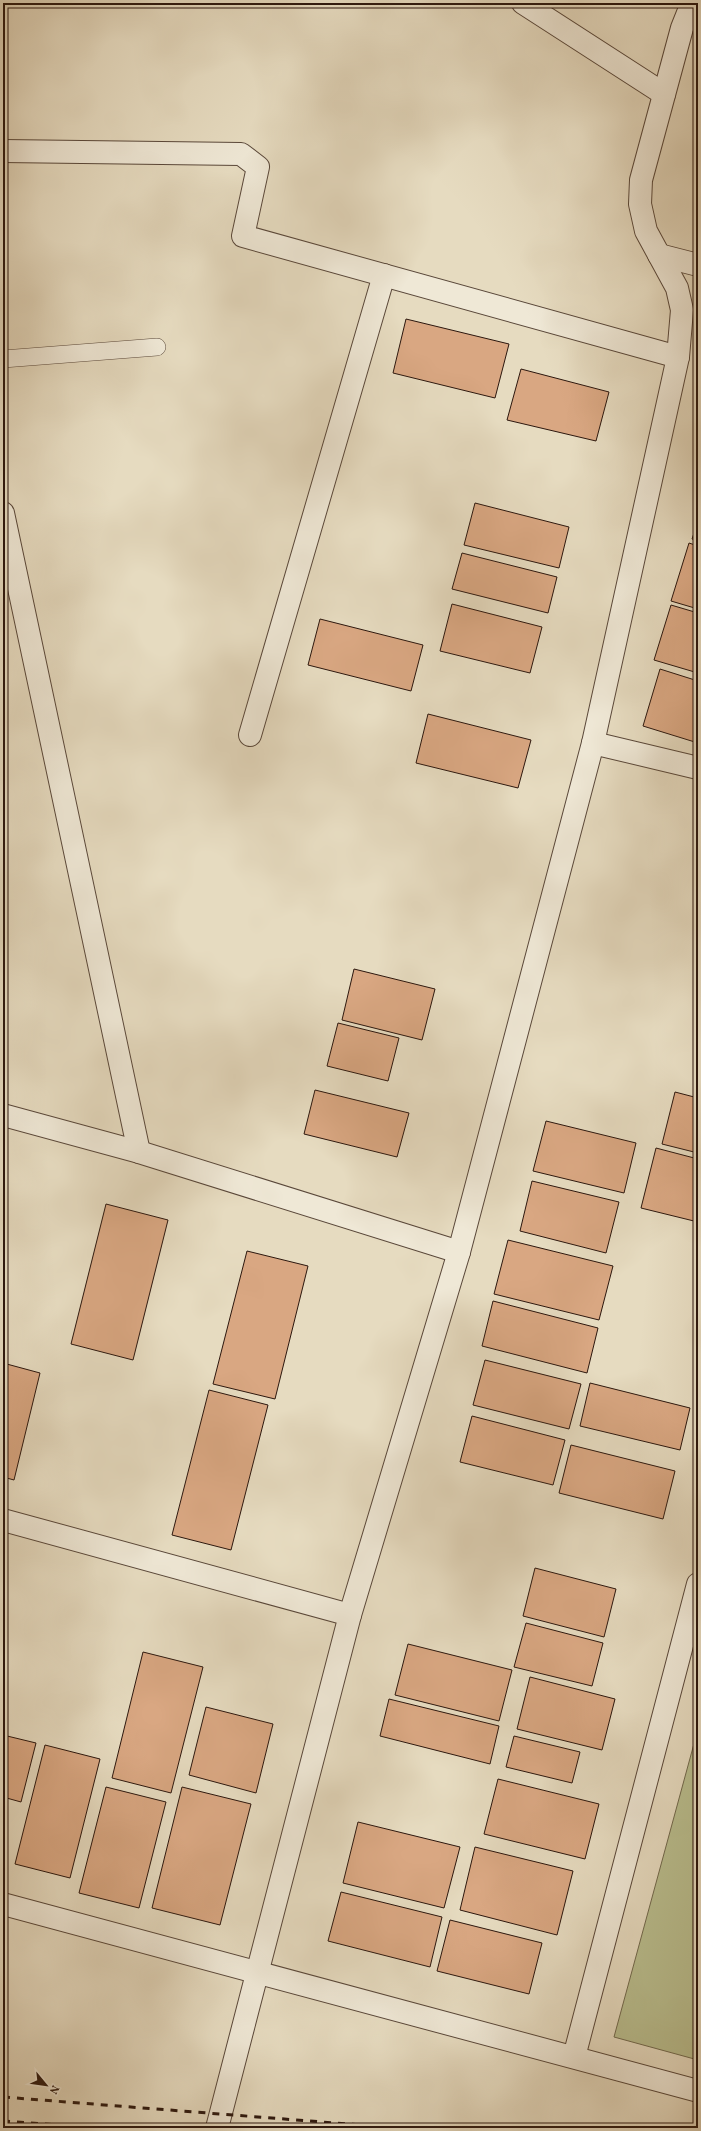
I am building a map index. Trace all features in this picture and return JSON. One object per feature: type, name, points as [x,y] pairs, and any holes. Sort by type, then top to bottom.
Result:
[{"type":"street","points":[[523,3],[664,94]]},
{"type":"street","points":[[217,2128],[350,1615],[459,1252],[593,743],[678,357],[682,310],[677,288],[646,231],[640,204],[641,180],[682,28],[692,3]]},
{"type":"street","points":[[3,151],[241,154],[258,167],[244,236],[678,357]]},
{"type":"street","points":[[659,255],[698,265]]},
{"type":"street","points":[[250,735],[384,275]]},
{"type":"street","points":[[3,513],[139,1152]]},
{"type":"street","points":[[593,743],[698,768]]},
{"type":"street","points":[[3,1115],[139,1152],[459,1252]]},
{"type":"street","points":[[3,1520],[350,1615]]},
{"type":"street","points":[[574,2057],[698,1584]]},
{"type":"street","points":[[3,1904],[698,2090]]},
{"type":"lane","points":[[3,359],[157,347]]},
{"type":"green space","points":[[698,1729],[698,2060],[614,2037]]},
{"type":"building","points":[[406,319],[509,344],[495,398],[393,373]]},
{"type":"building","points":[[521,369],[609,392],[596,441],[507,420]]},
{"type":"building","points":[[475,503],[569,527],[559,568],[464,545]]},
{"type":"building","points":[[698,521],[698,541],[692,539]]},
{"type":"building","points":[[689,543],[698,546],[698,609],[671,601]]},
{"type":"building","points":[[462,553],[557,577],[548,613],[452,589]]},
{"type":"building","points":[[452,604],[542,627],[530,673],[440,651]]},
{"type":"building","points":[[671,605],[698,613],[698,673],[654,660]]},
{"type":"building","points":[[320,619],[423,645],[411,691],[308,665]]},
{"type":"building","points":[[660,669],[698,681],[698,743],[643,726]]},
{"type":"building","points":[[428,714],[531,740],[518,788],[416,763]]},
{"type":"building","points":[[354,969],[435,989],[422,1040],[342,1020]]},
{"type":"building","points":[[338,1023],[399,1038],[388,1081],[327,1066]]},
{"type":"building","points":[[698,1054],[698,1069],[694,1068]]},
{"type":"building","points":[[315,1090],[409,1113],[397,1157],[304,1134]]},
{"type":"building","points":[[675,1092],[698,1098],[698,1153],[662,1144]]},
{"type":"building","points":[[546,1121],[636,1143],[624,1193],[533,1171]]},
{"type":"building","points":[[656,1148],[698,1159],[698,1222],[641,1208]]},
{"type":"building","points":[[532,1181],[619,1202],[606,1253],[520,1231]]},
{"type":"building","points":[[106,1204],[168,1220],[133,1360],[71,1344]]},
{"type":"building","points":[[508,1240],[613,1266],[599,1320],[494,1294]]},
{"type":"building","points":[[247,1251],[308,1266],[275,1399],[213,1384]]},
{"type":"building","points":[[493,1301],[598,1328],[587,1373],[482,1346]]},
{"type":"building","points":[[485,1360],[581,1384],[569,1429],[473,1405]]},
{"type":"building","points":[[3,1363],[40,1373],[14,1480],[3,1477]]},
{"type":"building","points":[[590,1383],[690,1408],[680,1450],[580,1426]]},
{"type":"building","points":[[209,1390],[268,1405],[231,1550],[172,1535]]},
{"type":"building","points":[[472,1416],[565,1440],[553,1485],[460,1462]]},
{"type":"building","points":[[571,1445],[675,1471],[663,1519],[559,1493]]},
{"type":"building","points":[[535,1568],[616,1589],[604,1637],[523,1616]]},
{"type":"building","points":[[526,1623],[603,1643],[592,1686],[514,1667]]},
{"type":"building","points":[[408,1644],[512,1670],[499,1721],[395,1695]]},
{"type":"building","points":[[143,1652],[203,1667],[171,1793],[112,1778]]},
{"type":"building","points":[[530,1677],[615,1699],[602,1750],[517,1729]]},
{"type":"building","points":[[389,1699],[499,1726],[490,1764],[380,1736]]},
{"type":"building","points":[[206,1707],[273,1724],[256,1793],[189,1775]]},
{"type":"building","points":[[3,1735],[36,1743],[21,1802],[3,1797]]},
{"type":"building","points":[[514,1736],[580,1752],[572,1783],[506,1767]]},
{"type":"building","points":[[45,1745],[100,1759],[70,1878],[15,1864]]},
{"type":"building","points":[[498,1779],[599,1804],[585,1859],[484,1834]]},
{"type":"building","points":[[106,1787],[166,1802],[139,1908],[79,1893]]},
{"type":"building","points":[[182,1787],[251,1804],[220,1925],[152,1908]]},
{"type":"building","points":[[358,1822],[460,1847],[444,1908],[343,1883]]},
{"type":"building","points":[[475,1847],[573,1871],[557,1935],[460,1910]]},
{"type":"building","points":[[341,1892],[442,1917],[430,1967],[328,1941]]},
{"type":"building","points":[[450,1920],[542,1943],[529,1994],[437,1971]]},
{"type":"railway","points":[[3,2097],[399,2128]]},
{"type":"railway","points":[[3,2121],[100,2128]]}]
